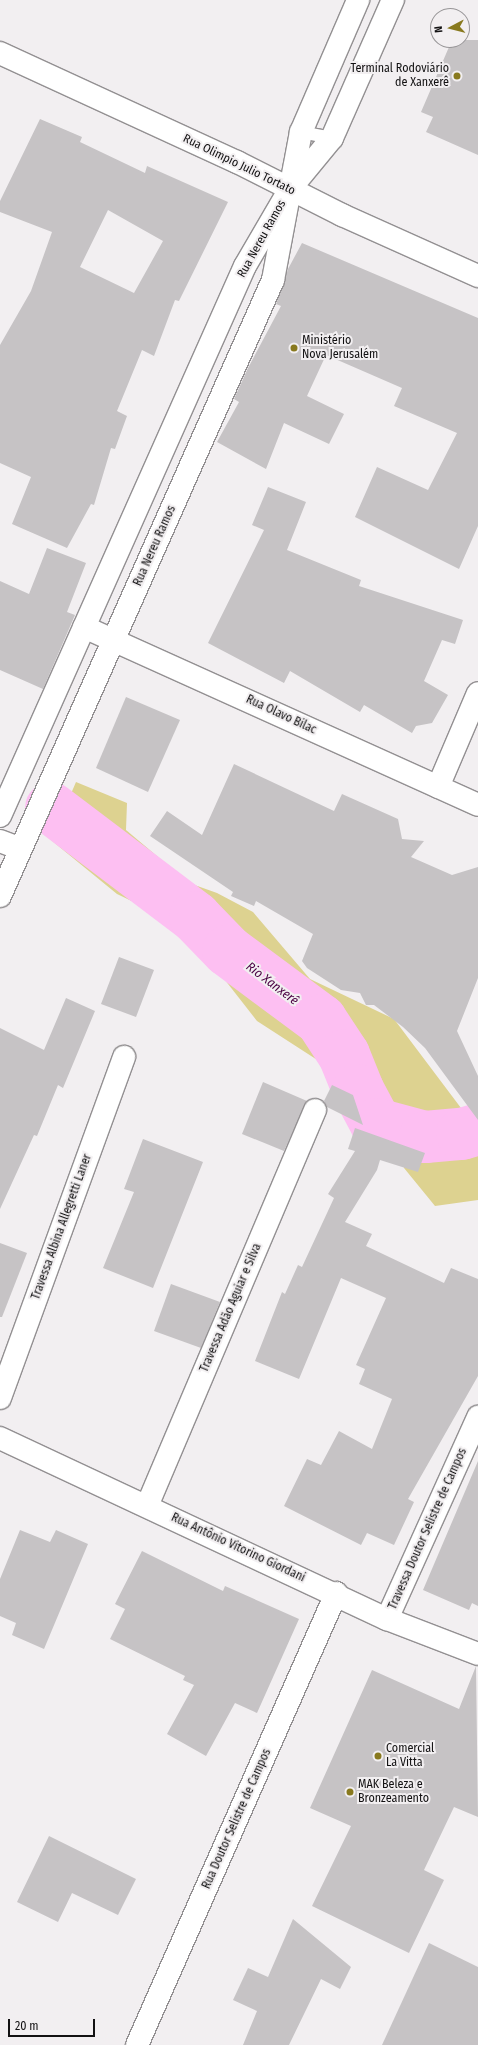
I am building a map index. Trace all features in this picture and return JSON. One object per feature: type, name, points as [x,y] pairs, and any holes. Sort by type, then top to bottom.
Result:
[{"type":"street","name":"Rua Nereu Ramos","points":[[0,816],[196,373],[245,266],[290,189],[332,138],[393,0]]},
{"type":"street","name":"Rua Nereu Ramos","points":[[0,896],[273,280],[301,132],[356,4]]},
{"type":"street","points":[[356,4],[384,22]]},
{"type":"street","name":"Rua Olimpio Julio Tortato","points":[[0,53],[237,162],[290,189],[478,276]]},
{"type":"street","points":[[196,373],[225,389]]},
{"type":"street","points":[[132,517],[160,534]]},
{"type":"street","name":"Rua Olavo Bilac","points":[[84,627],[114,639],[478,805]]},
{"type":"street","points":[[438,787],[478,693]]},
{"type":"street","points":[[0,841],[21,849]]},
{"type":"street","name":"Travessa Albina Allegretti Laner","points":[[0,1398],[124,1057]]},
{"type":"street","name":"Travessa Adão Aguiar e Silva","points":[[147,1506],[315,1110]]},
{"type":"street","name":"Travessa Doutor Selistre de Campos","points":[[387,1619],[478,1417]]},
{"type":"street","name":"Rua Antônio Vitorino Giordani","points":[[0,1438],[336,1593],[387,1619],[478,1654]]},
{"type":"street","name":"Rua Doutor Selistre de Campos","points":[[137,2045],[336,1593]]},
{"type":"lane","points":[[301,132],[332,138]]},
{"type":"shaded area","points":[[76,782],[127,803],[126,830],[189,883],[217,893],[253,912],[310,979],[394,1019],[461,1108],[478,1106],[478,1200],[435,1206],[404,1168],[390,1107],[257,1021],[182,925],[117,894],[51,840]]},
{"type":"building","name":"Terminal Rodoviário de Xanxerê","points":[[470,40],[478,40],[478,155],[426,132],[433,117],[421,112],[449,48],[470,48]]},
{"type":"building","points":[[40,119],[82,137],[80,142],[145,173],[147,166],[228,202],[179,301],[175,300],[154,356],[142,350],[117,411],[127,416],[115,449],[111,448],[94,505],[91,504],[67,548],[12,524],[31,477],[0,463],[0,345],[31,291],[52,232],[0,212],[0,201]],"holes":[[[108,210],[163,241],[134,293],[80,267]]]},
{"type":"building","points":[[302,243],[478,318],[478,526],[459,569],[355,517],[377,467],[428,490],[457,433],[394,406],[402,388],[326,355],[307,396],[344,414],[329,444],[284,423],[266,469],[217,442],[239,402],[234,399],[248,368],[281,306],[276,304],[288,269]]},
{"type":"building","points":[[268,487],[306,502],[287,550],[361,580],[359,586],[463,620],[455,644],[442,640],[424,681],[448,695],[432,723],[416,726],[412,733],[364,705],[360,712],[290,671],[284,683],[208,643],[264,530],[252,525]]},
{"type":"building","points":[[47,548],[86,563],[67,612],[75,615],[43,689],[0,670],[0,581],[29,594]]},
{"type":"building","points":[[126,697],[180,720],[148,792],[96,768]]},
{"type":"building","points":[[234,764],[334,811],[342,794],[398,819],[402,839],[424,841],[411,857],[452,875],[478,867],[478,978],[457,1031],[478,1076],[478,1120],[425,1048],[403,1027],[374,1005],[366,1005],[360,993],[341,990],[307,968],[302,961],[313,934],[256,901],[254,906],[231,896],[233,892],[150,836],[167,811],[202,835]]},
{"type":"building","points":[[119,957],[154,970],[136,1017],[101,1004]]},
{"type":"building","points":[[66,998],[95,1011],[63,1088],[58,1085],[37,1136],[34,1135],[0,1209],[0,1028],[44,1050]]},
{"type":"building","points":[[263,1082],[307,1101],[284,1151],[242,1134]]},
{"type":"building","points":[[332,1085],[353,1095],[363,1125],[327,1107],[324,1101]]},
{"type":"building","points":[[355,1128],[425,1153],[418,1172],[380,1160],[377,1170],[345,1222],[372,1234],[366,1246],[444,1283],[451,1268],[478,1279],[478,1376],[408,1499],[414,1502],[394,1545],[367,1533],[361,1545],[284,1506],[307,1459],[321,1465],[339,1431],[372,1449],[392,1399],[359,1384],[365,1369],[356,1365],[386,1298],[341,1278],[299,1379],[255,1361],[282,1292],[285,1294],[298,1265],[302,1267],[334,1198],[328,1194],[355,1151],[348,1149]]},
{"type":"building","points":[[143,1139],[203,1162],[153,1288],[103,1268],[134,1192],[124,1189]]},
{"type":"building","points":[[0,1243],[27,1253],[2,1317],[0,1317]]},
{"type":"building","points":[[171,1284],[220,1302],[201,1348],[154,1331]]},
{"type":"building","points":[[478,1461],[478,1606],[472,1603],[469,1610],[423,1590]]},
{"type":"building","points":[[20,1530],[50,1542],[56,1530],[88,1544],[44,1649],[12,1635],[16,1623],[0,1616],[0,1579]]},
{"type":"building","points":[[142,1551],[223,1591],[225,1586],[299,1619],[257,1713],[235,1703],[206,1756],[167,1734],[194,1685],[183,1680],[185,1676],[110,1639],[125,1609],[115,1604]]},
{"type":"building","points":[[476,1666],[478,1817],[454,1807],[424,1870],[444,1880],[409,1953],[312,1906],[351,1826],[310,1808],[372,1670],[459,1709]]},
{"type":"building","points":[[49,1836],[136,1879],[118,1915],[72,1893],[58,1922],[17,1902]]},
{"type":"building","points":[[293,1919],[351,1967],[340,1989],[321,1979],[289,2045],[243,2045],[257,2011],[233,2000],[248,1968],[268,1977]]},
{"type":"building","points":[[429,1943],[478,1967],[478,2045],[382,2045]]},
{"type":"waterway","name":"Rio Xanxerê","points":[[51,808],[195,917],[228,951],[321,1020],[344,1055],[358,1090],[376,1124],[425,1137],[462,1134],[478,1129]]},
{"type":"place","name":"Terminal Rodoviário de Xanxerê","points":[[457,76]]},
{"type":"place","name":"Ministério Nova Jerusalém","points":[[294,348]]},
{"type":"place","name":"Comercial La Vitta","points":[[378,1756]]},
{"type":"place","name":"MAK Beleza e Bronzeamento","points":[[350,1792]]}]
